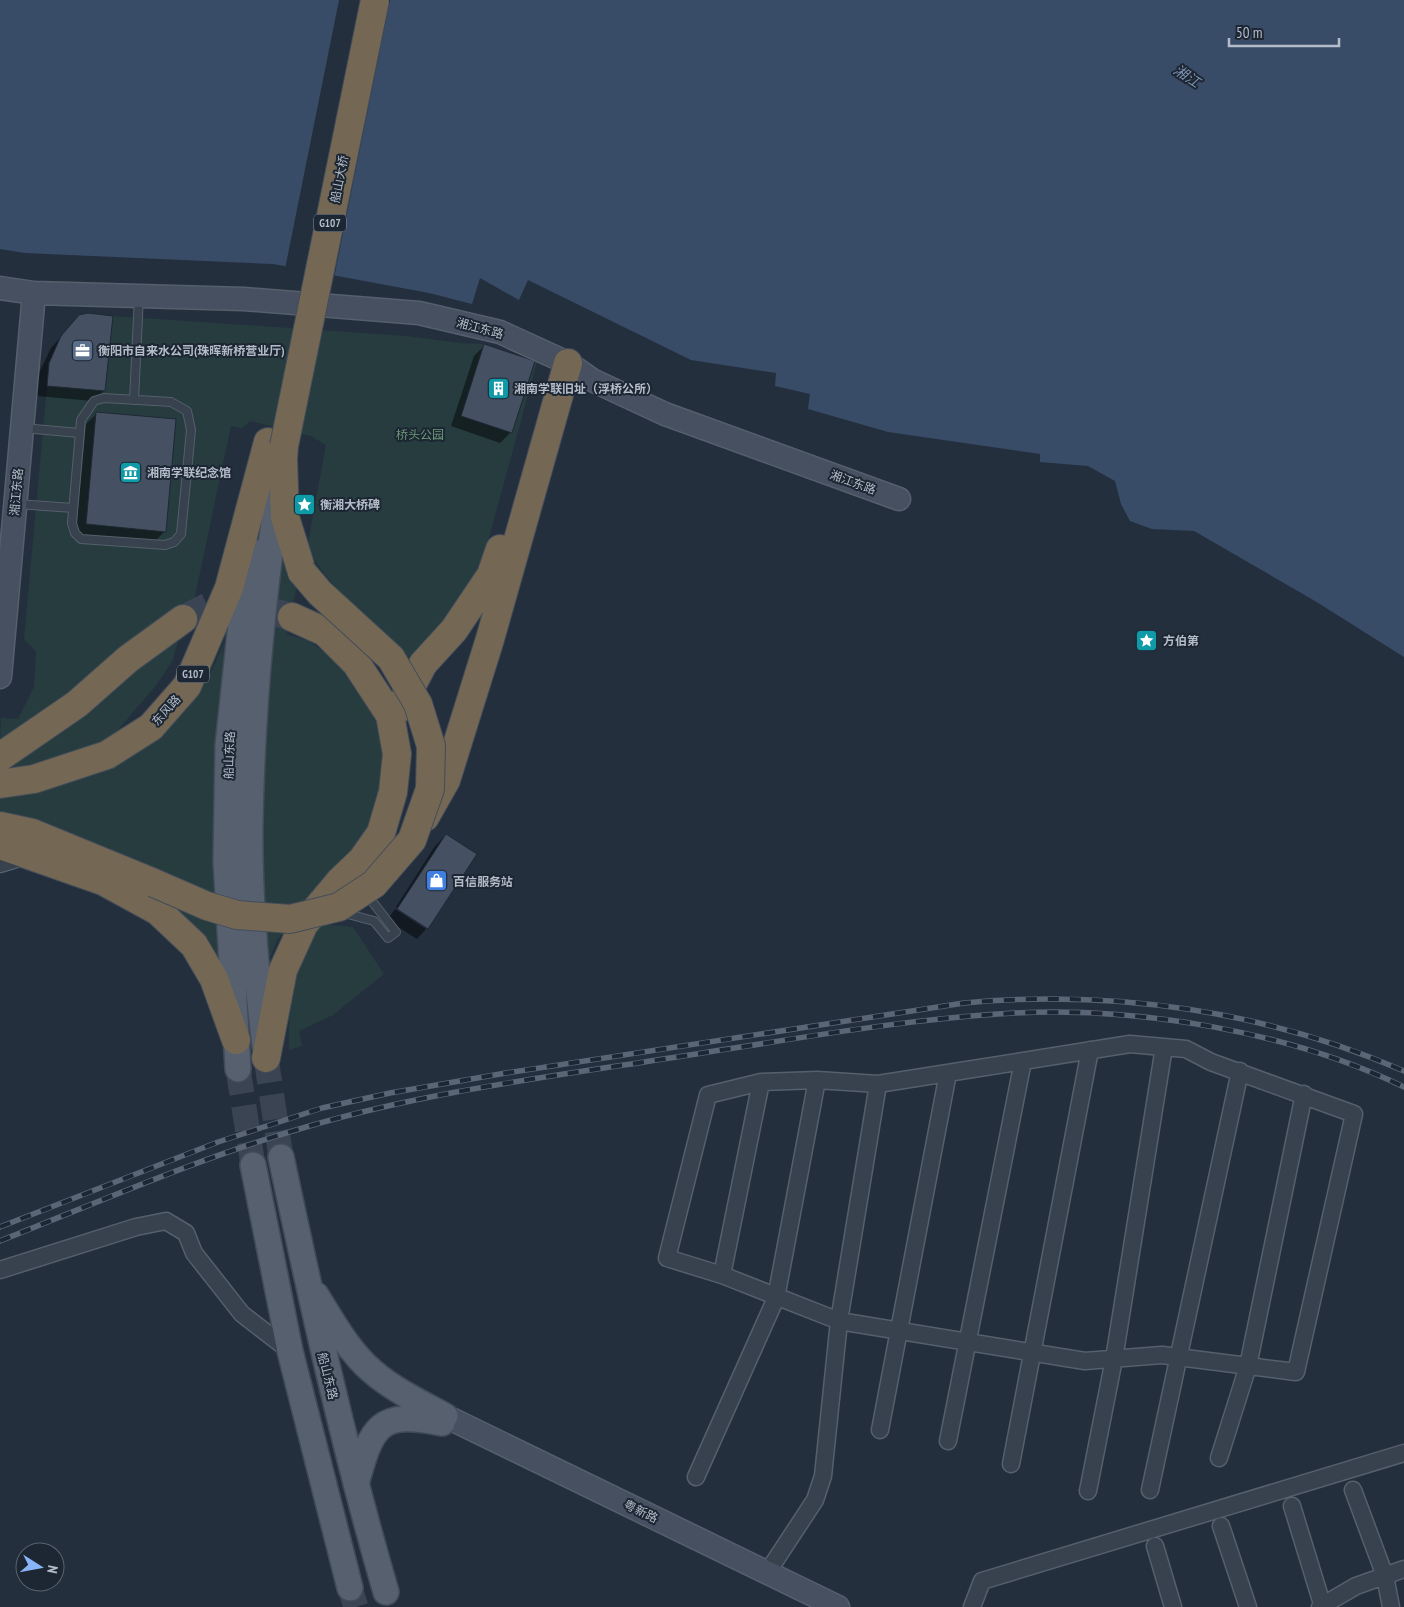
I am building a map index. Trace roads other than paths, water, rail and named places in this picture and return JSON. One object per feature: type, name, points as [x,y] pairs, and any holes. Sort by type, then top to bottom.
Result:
[{"type":"highway","name":"船山大桥","points":[[275,451],[357,0]]},
{"type":"highway","name":"船山大桥","points":[[275,451],[375,0]]},
{"type":"highway","points":[[0,826],[32,833],[207,906],[237,915],[290,920],[339,907],[374,884],[412,840],[446,780],[490,639],[568,364]]},
{"type":"highway","points":[[266,1058],[282,970],[304,924],[340,881],[363,869],[381,833],[393,792],[401,705],[423,664],[454,630],[491,575],[526,477],[556,406]]},
{"type":"highway","points":[[275,451],[285,517],[302,572],[320,593],[391,658],[418,704],[431,746],[430,789],[412,840]]},
{"type":"highway","name":"东风路","points":[[0,784],[34,779],[107,755],[151,727],[187,686],[229,588],[275,451]]},
{"type":"highway","points":[[292,617],[325,632],[356,662],[390,715],[397,754]]},
{"type":"highway","points":[[0,758],[77,704],[128,659],[183,619]]},
{"type":"highway","points":[[0,845],[31,854],[103,881],[158,912],[194,945],[214,979],[236,1040]]},
{"type":"main road","name":"船山东路","points":[[238,1069],[226,861],[228,744],[248,551],[275,451]]},
{"type":"main road","name":"船山东路","points":[[266,1058],[256,972],[250,825],[263,594],[275,451]]},
{"type":"main road","name":"船山东路","points":[[281,1157],[355,1486],[386,1592]]},
{"type":"main road","points":[[253,1165],[290,1351],[350,1588]]},
{"type":"main road","points":[[308,1283],[342,1336],[372,1372],[443,1419]]},
{"type":"main road","points":[[355,1486],[367,1444],[378,1429],[395,1419],[443,1419]]},
{"type":"street","name":"湘江东路","points":[[0,288],[34,300]]},
{"type":"street","name":"湘江东路","points":[[0,303],[34,300],[59,294],[244,299],[418,313],[500,332],[568,364],[592,380],[665,414],[898,499]]},
{"type":"street","name":"湘江东路","points":[[0,677],[34,300]]},
{"type":"street","points":[[0,864],[31,854]]},
{"type":"street","points":[[1130,1044],[1164,1047],[1186,1049],[1212,1062],[1304,1094],[1354,1114],[1296,1372],[1162,1356],[1085,1361],[839,1321],[722,1275],[668,1258],[708,1095],[761,1082],[817,1080],[878,1084],[1130,1044]]},
{"type":"street","points":[[1088,1491],[1114,1359],[1164,1047]]},
{"type":"street","points":[[1011,1464],[1090,1050]]},
{"type":"street","points":[[948,1441],[1022,1061]]},
{"type":"street","points":[[1150,1490],[1240,1071]]},
{"type":"street","points":[[880,1430],[948,1073]]},
{"type":"street","points":[[696,1477],[776,1296],[817,1080]]},
{"type":"street","points":[[722,1275],[761,1082]]},
{"type":"street","points":[[768,1573],[815,1500],[823,1476],[839,1321],[878,1084]]},
{"type":"street","points":[[1219,1458],[1248,1366],[1304,1094]]},
{"type":"street","points":[[0,1270],[136,1227],[166,1220],[186,1233],[194,1254],[242,1314],[290,1351]]},
{"type":"street","name":"粤新路","points":[[443,1419],[838,1607]]},
{"type":"street","name":"粤新路","points":[[443,1419],[816,1607]]},
{"type":"street","points":[[972,1607],[982,1581],[1404,1453]]},
{"type":"street","points":[[1354,1490],[1385,1576],[1391,1607]]},
{"type":"street","points":[[1292,1506],[1322,1607],[1356,1586],[1404,1569]]},
{"type":"street","points":[[1221,1526],[1248,1607]]},
{"type":"street","points":[[1155,1546],[1173,1607]]},
{"type":"lane","points":[[134,400],[140,296]]},
{"type":"lane","points":[[104,398],[134,400],[171,402],[182,407],[189,417],[191,430],[181,534],[174,542],[165,545],[81,539],[75,533],[72,523],[81,420],[94,401],[104,398]]},
{"type":"lane","points":[[22,428],[79,433]]},
{"type":"lane","points":[[15,504],[73,508]]},
{"type":"lane","points":[[304,924],[328,913],[352,914],[374,920],[388,938],[396,932],[371,900],[363,869]]},
{"type":"water","name":"湘江","points":[[0,0],[1404,0],[1404,657],[1315,601],[1194,531],[1152,529],[1130,521],[1121,504],[1115,481],[1088,466],[1040,462],[1040,454],[888,432],[808,409],[810,394],[775,386],[776,373],[691,360],[528,280],[519,300],[480,278],[472,304],[429,293],[273,264],[25,253],[0,249]]},
{"type":"tunnel","points":[[183,619],[211,605],[251,606],[292,617]]},
{"type":"tunnel","points":[[266,1058],[281,1157]]},
{"type":"tunnel","points":[[238,1069],[253,1165]]},
{"type":"tunnel","points":[[350,1588],[356,1607]]},
{"type":"railway","points":[[0,1227],[218,1142],[322,1108],[390,1093],[506,1073],[964,1003],[1020,999],[1077,999],[1188,1009],[1244,1019],[1298,1033],[1352,1050],[1404,1071]]},
{"type":"railway","points":[[0,1241],[152,1180],[229,1152],[306,1127],[396,1104],[487,1086],[842,1031],[929,1020],[1015,1013],[1063,1012],[1164,1019],[1214,1027],[1313,1051],[1404,1087]]},
{"type":"place","name":"衡阳市自来水公司(珠晖新桥营业厅)","points":[[82,350]]},
{"type":"place","name":"湘南学联旧址（浮桥公所）","points":[[498,388]]},
{"type":"place","name":"湘南学联纪念馆","points":[[131,472]]},
{"type":"place","name":"衡湘大桥碑","points":[[304,504]]},
{"type":"place","name":"方伯第","points":[[1147,640]]},
{"type":"place","name":"百信服务站","points":[[437,881]]},
{"type":"park label","name":"桥头公园","points":[[420,434]]}]
